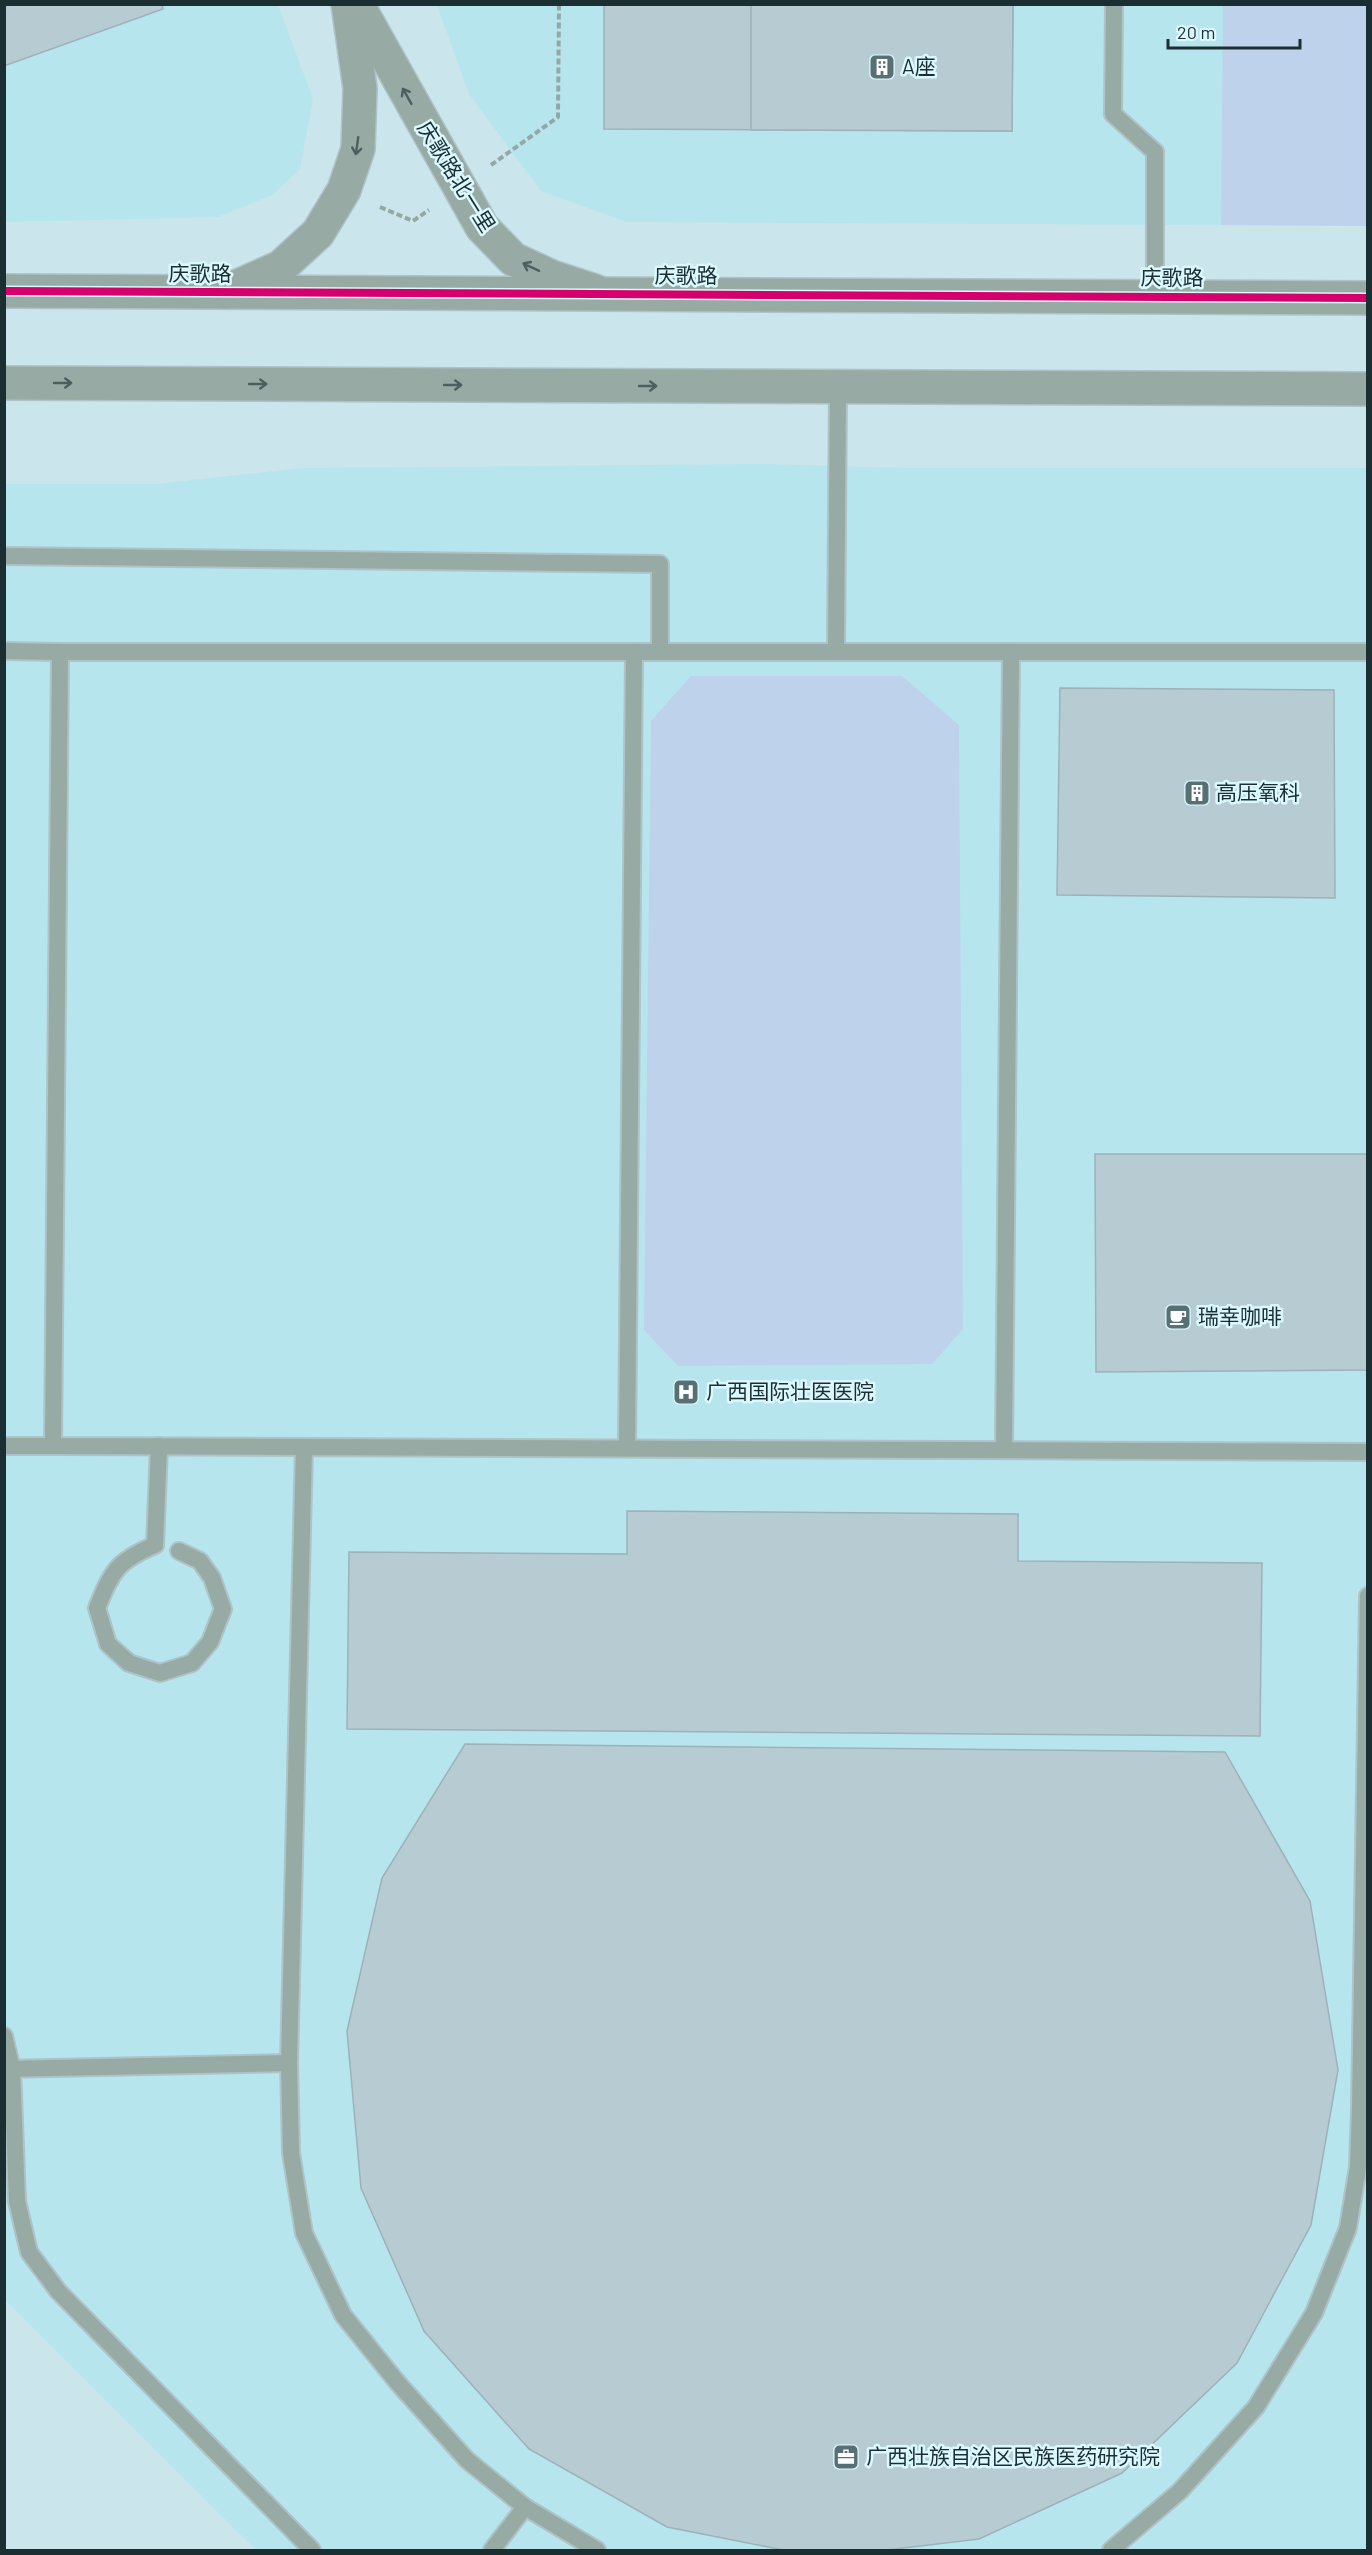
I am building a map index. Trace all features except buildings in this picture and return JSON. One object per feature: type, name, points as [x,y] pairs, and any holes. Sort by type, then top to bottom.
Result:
[{"type":"street","points":[[225,292],[281,267],[318,233],[344,190],[358,150],[360,88],[348,4]]},
{"type":"street","name":"庆歌路北一里","points":[[357,4],[458,189],[482,227],[513,259],[552,278],[606,294]]},
{"type":"street","name":"庆歌路","points":[[4,291],[1368,298]]},
{"type":"street","points":[[4,383],[1368,389]]},
{"type":"lane","points":[[1114,4],[1113,114],[1155,152],[1155,296]]},
{"type":"lane","points":[[836,652],[838,387]]},
{"type":"lane","points":[[4,556],[660,564],[660,652]]},
{"type":"lane","points":[[4,651],[1368,652]]},
{"type":"lane","points":[[53,1446],[60,652]]},
{"type":"lane","points":[[627,1448],[634,652]]},
{"type":"lane","points":[[1004,1450],[1011,652]]},
{"type":"lane","points":[[4,1446],[1368,1452]]},
{"type":"lane","points":[[159,1446],[155,1545],[130,1556],[111,1575],[97,1608],[108,1644],[129,1663],[160,1673],[192,1663],[210,1642],[223,1610],[212,1578],[200,1562],[179,1551]]},
{"type":"lane","points":[[304,1447],[289,2063],[291,2153],[304,2233],[343,2315],[397,2382],[467,2460],[525,2507],[597,2550]]},
{"type":"lane","points":[[1111,2550],[1180,2492],[1256,2407],[1314,2313],[1348,2228],[1358,2167],[1368,1596]]},
{"type":"lane","points":[[4,2036],[17,2201],[29,2252],[58,2291],[312,2550]]},
{"type":"lane","points":[[8,2069],[289,2063]]},
{"type":"lane","points":[[492,2550],[525,2507]]},
{"type":"path","points":[[344,190],[413,221],[558,117],[559,4]]},
{"type":"shaded area","points":[[4,5],[278,5],[313,99],[300,169],[272,195],[218,217],[5,222]]},
{"type":"shaded area","points":[[437,5],[1367,5],[1367,226],[627,222],[541,191],[469,94]]},
{"type":"shaded area","points":[[1223,5],[1367,5],[1367,226],[1221,225]]},
{"type":"shaded area","name":"广西国际壮医医院","points":[[761,464],[909,468],[1367,468],[1367,2550],[256,2550],[5,2300],[4,484],[156,484],[303,468]]},
{"type":"shaded area","points":[[691,676],[902,676],[959,725],[963,1329],[932,1364],[678,1366],[644,1330],[651,721]]},
{"type":"cycle path","points":[[4,291],[1368,298]]},
{"type":"place","name":"A座","points":[[882,67]]},
{"type":"place","name":"高压氧科","points":[[1197,793]]},
{"type":"place","name":"瑞幸咖啡","points":[[1178,1317]]},
{"type":"place","name":"广西国际壮医医院","points":[[686,1392]]},
{"type":"place","name":"广西壮族自治区民族医药研究院","points":[[846,2457]]}]
